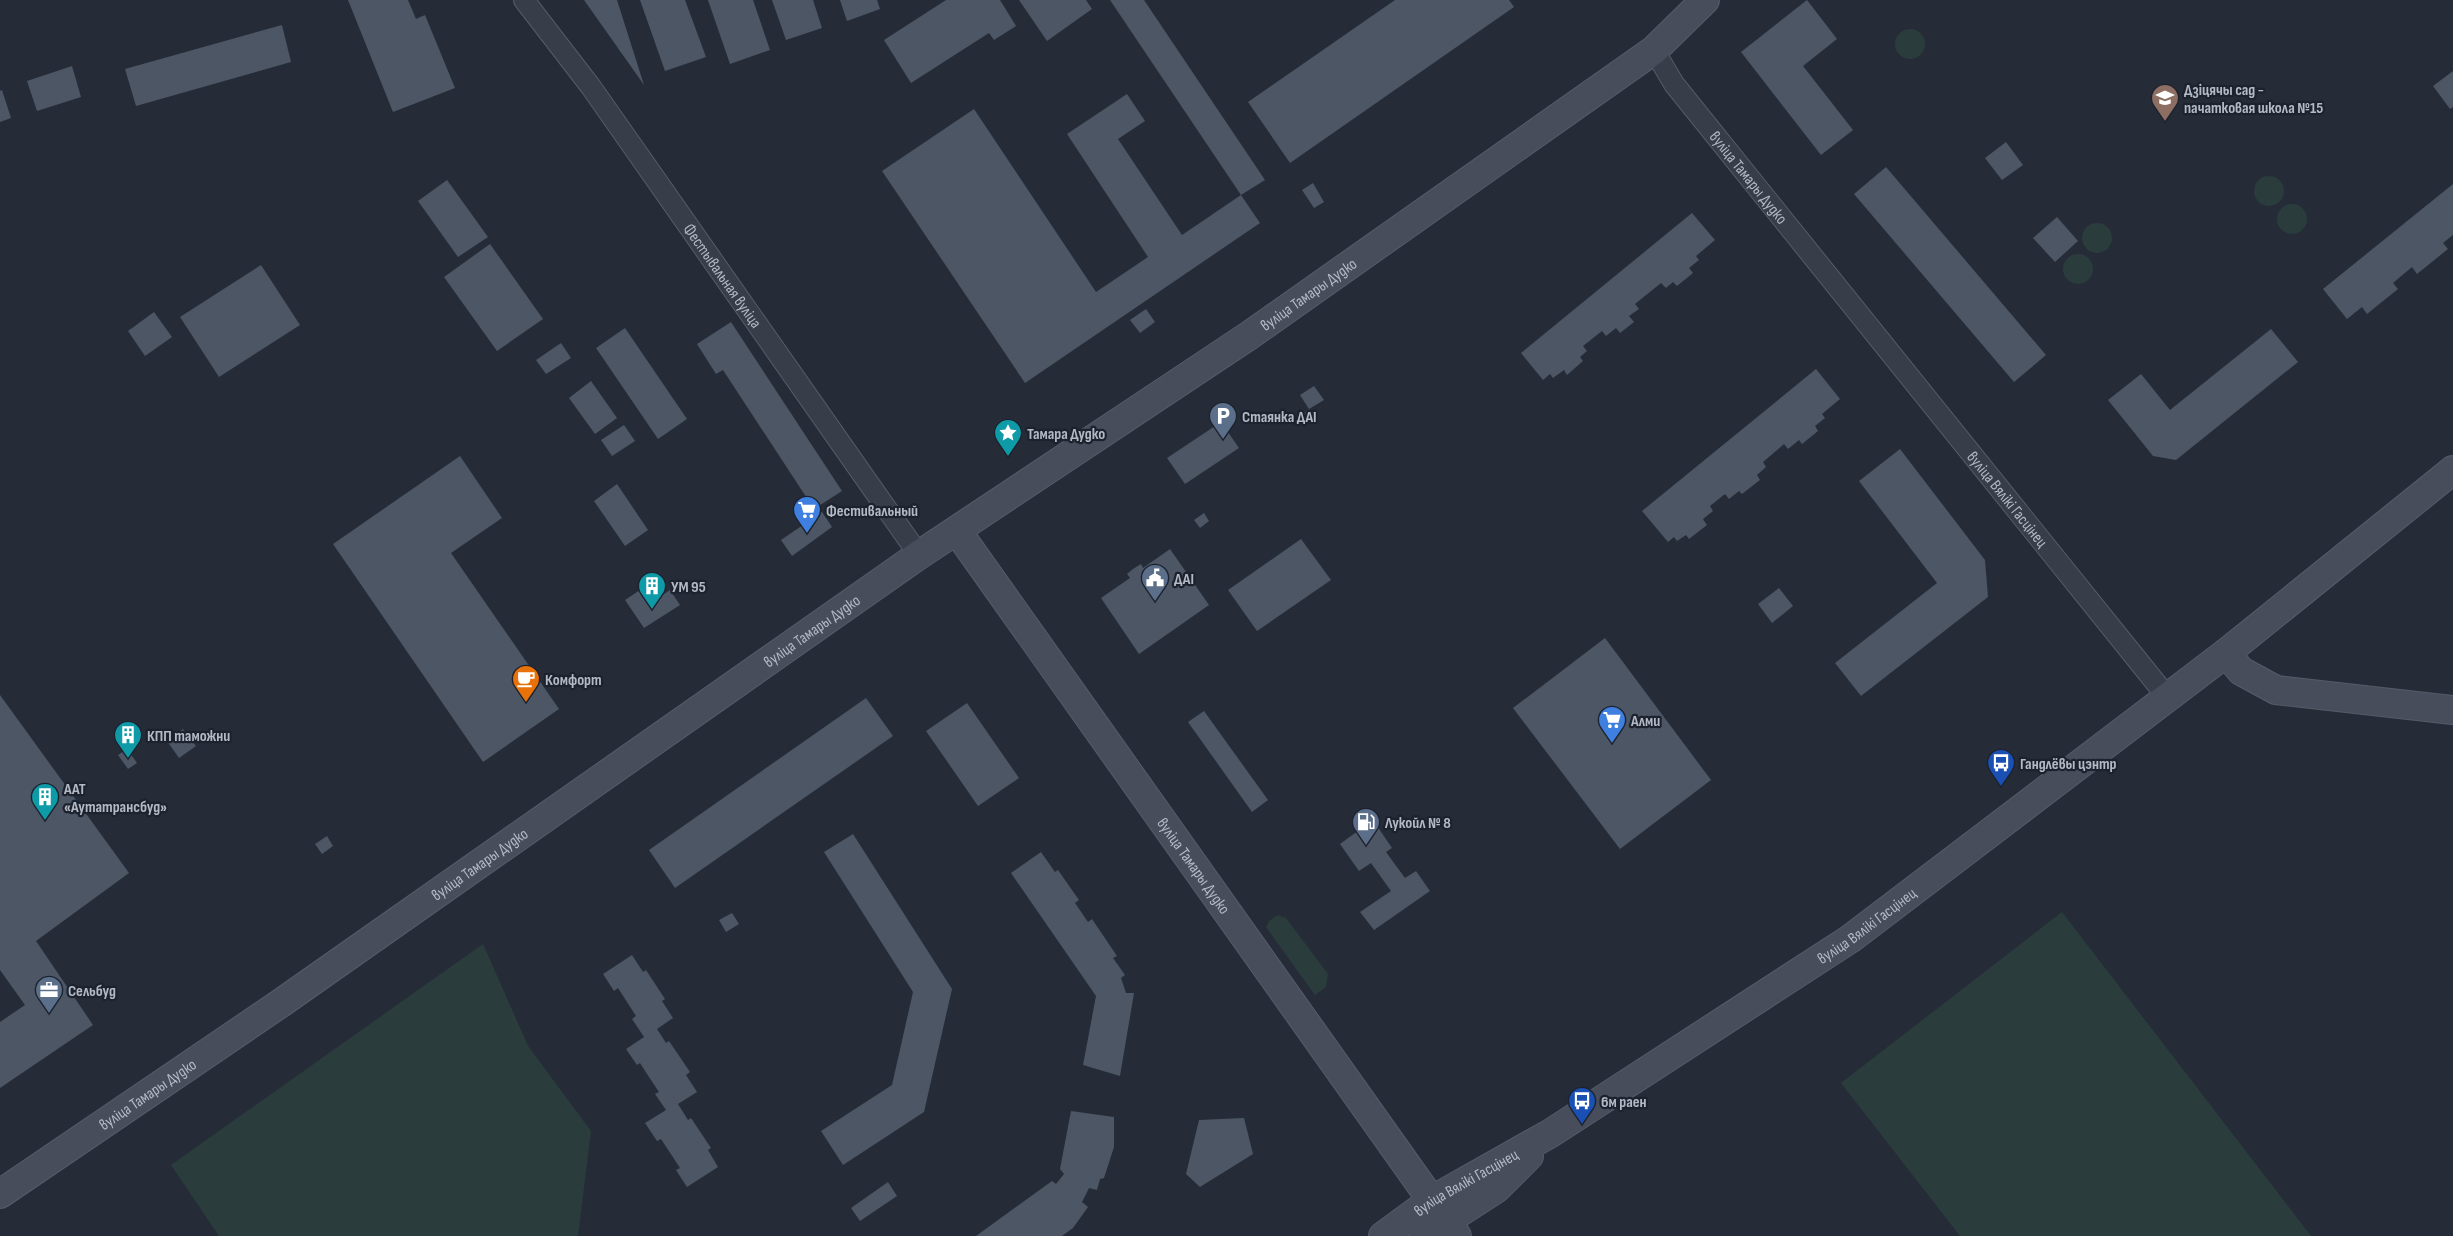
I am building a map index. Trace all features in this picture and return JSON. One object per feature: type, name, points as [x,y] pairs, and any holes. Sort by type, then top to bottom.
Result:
[{"type":"street","name":"Фестывальная вуліца","points":[[524,0],[591,87],[919,555]]},
{"type":"street","name":"вуліца Тамары Дудко","points":[[0,1194],[281,1003],[919,555],[1247,337],[1654,50],[1705,0]]},
{"type":"street","name":"вуліца Тамары Дудко","points":[[1654,50],[1674,84],[1848,300]]},
{"type":"street","name":"вуліца Вялікі Гасцінец","points":[[1848,300],[2168,698]]},
{"type":"street","name":"вуліца Вялікі Гасцінец","points":[[1423,1236],[1551,1133],[1850,939],[2226,653],[2453,470]]},
{"type":"street","name":"вуліца Тамары Дудко","points":[[957,531],[1445,1219]]},
{"type":"street","points":[[2226,653],[2241,671],[2276,690],[2453,710]]},
{"type":"street","name":"вуліца Вялікі Гасцінец","points":[[1383,1236],[1445,1219]]},
{"type":"shaded area","points":[[1910,29],[1921,33],[1925,44],[1921,55],[1910,59],[1899,55],[1895,44],[1899,33]]},
{"type":"shaded area","points":[[2269,176],[2280,180],[2284,191],[2280,202],[2269,206],[2258,202],[2254,191],[2258,180]]},
{"type":"shaded area","points":[[2292,204],[2303,208],[2307,219],[2303,230],[2292,234],[2281,230],[2277,219],[2281,208]]},
{"type":"shaded area","points":[[2097,223],[2108,227],[2112,238],[2108,249],[2097,253],[2086,249],[2082,238],[2086,227]]},
{"type":"shaded area","points":[[2078,254],[2089,258],[2093,269],[2089,280],[2078,284],[2067,280],[2063,269],[2067,258]]},
{"type":"shaded area","points":[[2062,912],[2311,1236],[1960,1236],[1841,1083]]},
{"type":"shaded area","points":[[1278,915],[1286,918],[1328,974],[1326,987],[1315,995],[1266,927],[1269,921]]},
{"type":"shaded area","points":[[483,944],[528,1046],[591,1131],[578,1236],[219,1236],[171,1165]]},
{"type":"building","points":[[348,0],[408,0],[416,19],[425,15],[455,88],[393,112]]},
{"type":"building","points":[[584,0],[617,0],[644,85]]},
{"type":"building","points":[[640,0],[685,0],[706,57],[665,71]]},
{"type":"building","points":[[708,0],[753,0],[770,50],[730,64]]},
{"type":"building","points":[[772,0],[813,0],[822,28],[786,40]]},
{"type":"building","points":[[840,0],[877,0],[880,9],[847,21]]},
{"type":"building","points":[[946,0],[1000,0],[1016,26],[994,40],[989,33],[911,83],[884,40]]},
{"type":"building","points":[[1019,0],[1086,0],[1092,9],[1047,41]]},
{"type":"building","points":[[1110,0],[1144,0],[1265,180],[1241,195]]},
{"type":"building","points":[[1395,0],[1509,0],[1514,7],[1290,163],[1248,102]]},
{"type":"building","points":[[1807,0],[1837,39],[1803,66],[1853,130],[1821,155],[1741,52]]},
{"type":"building","points":[[282,25],[291,62],[136,106],[125,69]]},
{"type":"building","points":[[72,66],[81,97],[37,111],[27,81]]},
{"type":"building","points":[[2453,71],[2453,107],[2450,109],[2433,86]]},
{"type":"building","points":[[2,90],[11,118],[0,122],[0,91]]},
{"type":"building","points":[[1127,94],[1145,121],[1118,139],[1182,235],[1241,195],[1260,223],[1025,383],[882,171],[974,109],[1096,292],[1148,257],[1067,134]]},
{"type":"building","points":[[2006,142],[2023,165],[2002,180],[1985,158]]},
{"type":"building","points":[[1886,167],[2046,355],[2014,382],[1854,194]]},
{"type":"building","points":[[447,180],[488,237],[458,257],[418,201]]},
{"type":"building","points":[[1313,183],[1324,202],[1314,208],[1302,190]]},
{"type":"building","points":[[2453,184],[2453,235],[2443,243],[2448,249],[2417,274],[2412,267],[2393,283],[2398,289],[2367,314],[2362,307],[2347,319],[2323,289]]},
{"type":"building","points":[[1692,213],[1715,240],[1696,256],[1699,260],[1689,268],[1693,273],[1677,286],[1673,282],[1666,288],[1661,283],[1635,304],[1639,309],[1629,316],[1634,322],[1620,333],[1616,328],[1606,336],[1602,331],[1583,346],[1587,351],[1580,357],[1583,361],[1567,375],[1564,370],[1553,378],[1550,374],[1543,380],[1521,353]]},
{"type":"building","points":[[2057,217],[2078,241],[2055,262],[2033,238]]},
{"type":"building","points":[[490,244],[543,319],[497,351],[444,277]]},
{"type":"building","points":[[261,265],[300,325],[219,377],[180,317]]},
{"type":"building","points":[[1146,309],[1155,322],[1140,333],[1130,320]]},
{"type":"building","points":[[154,312],[172,337],[145,356],[128,331]]},
{"type":"building","points":[[731,322],[842,491],[814,509],[723,370],[716,374],[697,344]]},
{"type":"building","points":[[625,328],[687,419],[658,439],[596,348]]},
{"type":"building","points":[[2271,329],[2298,362],[2176,460],[2153,456],[2108,400],[2141,374],[2170,410]]},
{"type":"building","points":[[561,343],[571,358],[546,374],[536,360]]},
{"type":"building","points":[[1816,369],[1840,399],[1822,414],[1825,418],[1815,426],[1818,431],[1802,444],[1799,440],[1788,449],[1784,444],[1763,462],[1766,467],[1757,475],[1760,480],[1742,494],[1739,491],[1729,499],[1725,494],[1710,506],[1713,511],[1703,519],[1707,525],[1689,539],[1686,535],[1677,541],[1674,537],[1668,542],[1642,511]]},
{"type":"building","points":[[591,381],[617,418],[595,434],[569,398]]},
{"type":"building","points":[[1314,386],[1324,400],[1309,409],[1300,395]]},
{"type":"building","points":[[1309,409],[1315,418],[1310,421],[1304,413]]},
{"type":"building","points":[[1221,422],[1239,448],[1185,484],[1167,458]]},
{"type":"building","points":[[624,425],[635,441],[612,456],[601,440]]},
{"type":"building","points":[[1900,449],[1985,560],[1988,597],[1861,696],[1835,663],[1937,583],[1859,481]]},
{"type":"building","points":[[460,456],[502,518],[451,553],[559,709],[483,762],[333,544]]},
{"type":"building","points":[[617,484],[648,530],[625,546],[594,501]]},
{"type":"building","name":"Фестивальный","points":[[822,512],[832,527],[792,556],[781,540]]},
{"type":"building","points":[[1204,513],[1209,521],[1200,528],[1194,520]]},
{"type":"building","points":[[1301,539],[1331,580],[1257,631],[1228,590]]},
{"type":"building","name":"ДАІ","points":[[1170,549],[1209,605],[1139,654],[1101,598],[1130,578],[1127,574],[1133,569],[1141,564],[1143,568]]},
{"type":"building","points":[[1779,588],[1793,606],[1772,623],[1758,604]]},
{"type":"building","name":"УМ 95","points":[[640,590],[649,604],[670,590],[680,605],[644,628],[625,600]]},
{"type":"building","name":"Алми","points":[[1605,638],[1711,780],[1620,849],[1513,708]]},
{"type":"building","name":"ААТ «Аутатрансбуд»","points":[[0,695],[129,873],[36,941],[93,1025],[0,1088],[0,1022],[25,1005],[0,970]]},
{"type":"building","points":[[866,698],[893,736],[675,888],[649,850]]},
{"type":"building","points":[[967,703],[1019,778],[978,806],[926,731]]},
{"type":"building","points":[[1204,711],[1268,800],[1252,812],[1188,722]]},
{"type":"building","points":[[183,729],[196,746],[179,758],[167,741]]},
{"type":"building","name":"КПП таможни","points":[[127,749],[137,763],[128,769],[118,755]]},
{"type":"building","points":[[1373,820],[1392,848],[1386,852],[1405,878],[1416,871],[1430,891],[1374,930],[1360,912],[1391,891],[1371,863],[1359,871],[1340,844]]},
{"type":"building","points":[[853,834],[952,989],[924,1112],[843,1165],[821,1131],[892,1085],[913,992],[824,852]]},
{"type":"building","points":[[327,836],[333,846],[322,854],[315,844]]},
{"type":"building","points":[[1041,852],[1055,872],[1058,870],[1079,900],[1075,903],[1088,922],[1092,919],[1117,956],[1113,958],[1125,975],[1121,978],[1126,993],[1134,993],[1120,1076],[1083,1065],[1096,996],[1011,873]]},
{"type":"building","points":[[732,913],[739,924],[726,932],[719,920]]},
{"type":"building","points":[[632,955],[643,972],[646,970],[665,999],[662,1001],[673,1018],[657,1029],[666,1043],[669,1041],[690,1072],[686,1075],[697,1092],[678,1104],[688,1120],[691,1118],[711,1148],[708,1150],[718,1167],[687,1187],[676,1170],[680,1168],[661,1139],[657,1141],[645,1123],[666,1110],[655,1094],[659,1092],[640,1063],[637,1065],[626,1049],[644,1037],[632,1019],[636,1016],[618,988],[614,991],[603,974]]},
{"type":"building","points":[[1071,1111],[1114,1117],[1114,1147],[1104,1178],[1100,1179],[1097,1190],[1089,1188],[1082,1202],[1088,1207],[1073,1228],[1062,1236],[976,1236],[1052,1181],[1056,1184],[1064,1174],[1060,1169]]},
{"type":"building","points":[[1244,1118],[1253,1154],[1200,1187],[1186,1174],[1199,1120]]},
{"type":"building","points":[[888,1182],[897,1196],[860,1221],[851,1208]]},
{"type":"place","name":"Дзіцячы сад - пачатковая школа №15","points":[[2165,122]]},
{"type":"place","name":"Стаянка ДАІ","points":[[1223,440]]},
{"type":"place","name":"Тамара Дудко","points":[[1008,457]]},
{"type":"place","name":"Фестивальный","points":[[807,534]]},
{"type":"place","name":"ДАІ","points":[[1155,602]]},
{"type":"place","name":"УМ 95","points":[[652,610]]},
{"type":"place","name":"Комфорт","points":[[526,703]]},
{"type":"place","name":"Алми","points":[[1612,744]]},
{"type":"place","name":"КПП таможни","points":[[128,759]]},
{"type":"place","name":"Гандлёвы цэнтр","points":[[2001,787]]},
{"type":"place","name":"ААТ «Аутатрансбуд»","points":[[45,821]]},
{"type":"place","name":"Лукойл № 8","points":[[1366,846]]},
{"type":"place","name":"Сельбуд","points":[[49,1014]]},
{"type":"place","name":"6м раен","points":[[1582,1125]]}]
